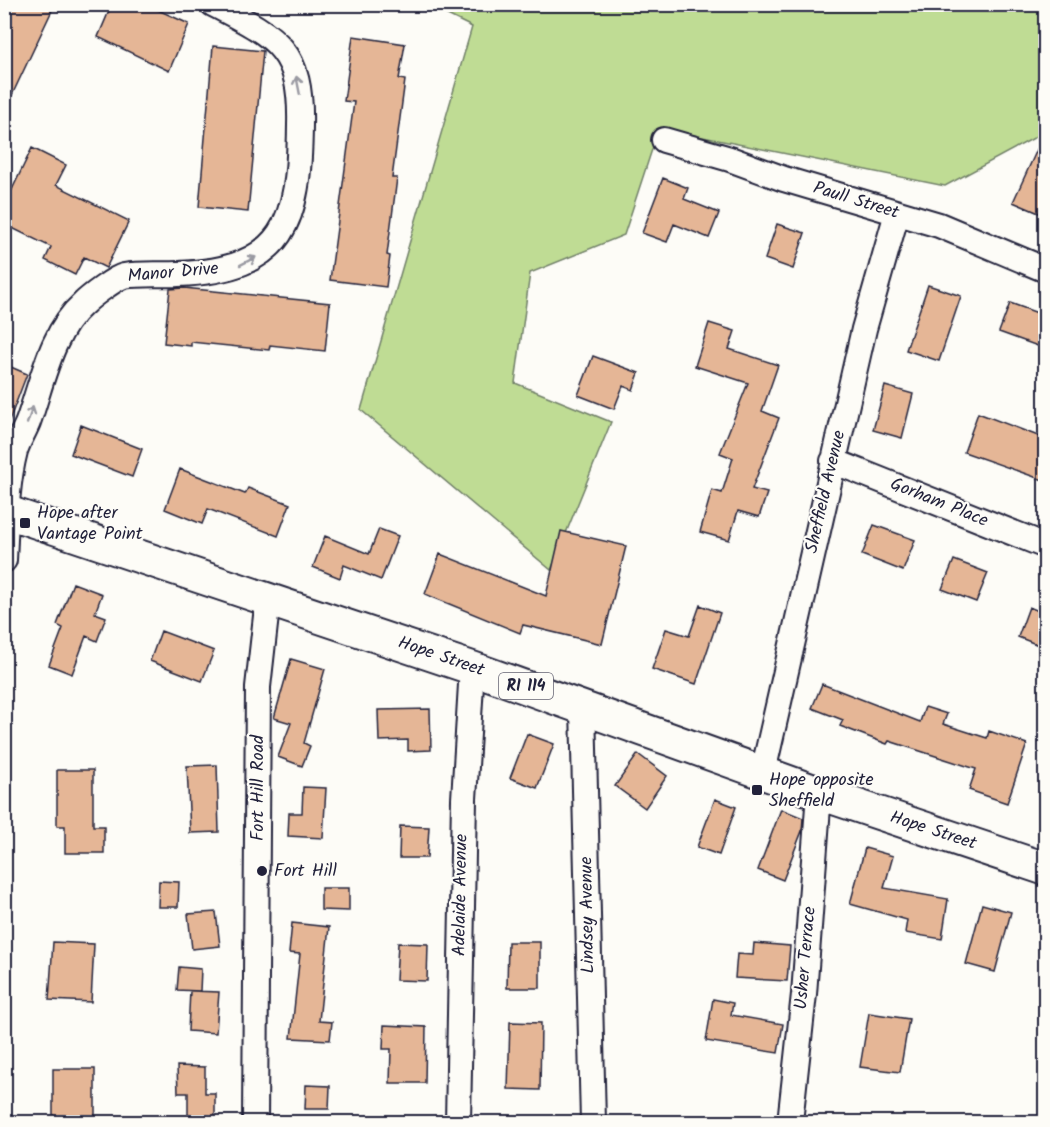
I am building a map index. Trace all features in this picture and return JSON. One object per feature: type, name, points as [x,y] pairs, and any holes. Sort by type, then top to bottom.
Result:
[{"type":"main road","name":"Hope Street","points":[[5,511],[583,706],[819,793],[1046,868]]},
{"type":"street","name":"Manor Drive","points":[[4,560],[5,511],[15,451],[62,329],[82,304],[122,276],[190,274],[240,265],[276,242],[288,221],[300,169],[301,105],[298,80],[292,62],[268,36],[213,4]]},
{"type":"street","name":"Paull Street","points":[[664,140],[730,159],[784,179],[939,225],[1046,270]]},
{"type":"street","name":"Sheffield Avenue","points":[[763,772],[864,329],[897,213]]},
{"type":"street","name":"Gorham Place","points":[[833,461],[1046,546]]},
{"type":"street","name":"Fort Hill Road","points":[[255,1122],[259,807],[258,687],[268,598]]},
{"type":"street","name":"Adelaide Avenue","points":[[458,1122],[464,799],[472,668]]},
{"type":"street","name":"Lindsey Avenue","points":[[583,706],[593,1122]]},
{"type":"street","name":"Usher Terrace","points":[[790,1122],[804,994],[819,793]]},
{"type":"green space","points":[[427,5],[1045,5],[1045,132],[945,186],[659,128],[624,235],[530,273],[515,383],[611,422],[551,570],[361,410],[472,27]]},
{"type":"building","points":[[4,4],[55,4],[4,112]]},
{"type":"building","points":[[112,4],[145,4],[189,24],[169,71],[98,37]]},
{"type":"building","points":[[353,36],[405,44],[399,79],[405,80],[392,178],[397,178],[387,255],[390,256],[386,287],[330,280],[354,102],[344,101]]},
{"type":"building","points":[[213,46],[263,51],[248,212],[199,207]]},
{"type":"building","points":[[1046,130],[1046,216],[1013,202]]},
{"type":"building","points":[[32,148],[66,165],[56,185],[129,221],[106,268],[84,257],[75,275],[45,260],[51,247],[4,224],[4,214],[11,200],[8,198]]},
{"type":"building","points":[[663,178],[688,188],[684,199],[719,213],[709,238],[674,224],[667,242],[642,233]]},
{"type":"building","points":[[777,224],[805,233],[793,269],[765,259]]},
{"type":"building","points":[[928,285],[961,296],[939,361],[906,350]]},
{"type":"building","points":[[184,288],[330,303],[325,351],[270,345],[269,350],[191,342],[191,346],[164,343],[170,289]]},
{"type":"building","points":[[1010,303],[1046,316],[1046,349],[999,332]]},
{"type":"building","points":[[709,323],[735,331],[729,349],[778,365],[762,411],[779,418],[752,489],[767,493],[759,517],[738,511],[729,540],[700,532],[712,490],[722,493],[733,458],[720,453],[748,383],[695,366]]},
{"type":"building","points":[[593,356],[639,373],[633,390],[623,386],[614,409],[578,395]]},
{"type":"building","points":[[4,364],[27,374],[6,429],[4,429]]},
{"type":"building","points":[[885,386],[913,394],[902,438],[873,430]]},
{"type":"building","points":[[978,413],[1046,439],[1046,481],[964,452]]},
{"type":"building","points":[[81,425],[142,449],[132,477],[71,454]]},
{"type":"building","points":[[180,469],[245,494],[248,488],[290,504],[278,536],[208,509],[202,524],[165,509]]},
{"type":"building","points":[[874,525],[915,540],[903,571],[862,555]]},
{"type":"building","points":[[379,529],[398,536],[381,580],[344,565],[340,578],[313,567],[325,536],[369,554]]},
{"type":"building","points":[[561,531],[626,546],[602,644],[523,625],[520,633],[425,594],[440,554],[546,596]]},
{"type":"building","points":[[954,560],[988,573],[976,602],[942,589]]},
{"type":"building","points":[[73,583],[102,594],[95,613],[106,617],[97,641],[86,636],[72,674],[49,665],[63,628],[57,625]]},
{"type":"building","points":[[700,605],[720,613],[696,684],[652,669],[666,629],[689,636]]},
{"type":"building","points":[[1029,607],[1046,614],[1046,635],[1041,646],[1018,637]]},
{"type":"building","points":[[161,631],[214,651],[202,681],[150,661]]},
{"type":"building","points":[[291,659],[325,669],[304,743],[310,746],[302,766],[278,757],[291,723],[274,718]]},
{"type":"building","points":[[822,684],[920,722],[925,707],[947,714],[943,724],[987,738],[989,731],[1027,744],[1007,803],[969,790],[976,769],[889,741],[887,744],[840,726],[843,720],[812,708]]},
{"type":"building","points":[[430,709],[431,750],[408,751],[408,740],[379,741],[378,710]]},
{"type":"building","points":[[527,734],[554,744],[537,788],[510,778]]},
{"type":"building","points":[[638,754],[667,776],[645,808],[615,786]]},
{"type":"building","points":[[217,765],[219,832],[190,833],[187,766]]},
{"type":"building","points":[[57,770],[93,770],[93,826],[104,826],[104,853],[65,853],[65,826],[57,826]]},
{"type":"building","points":[[303,787],[326,788],[323,838],[288,836],[289,813],[302,813]]},
{"type":"building","points":[[715,799],[736,807],[719,855],[697,847]]},
{"type":"building","points":[[781,809],[803,818],[802,831],[783,880],[758,870]]},
{"type":"building","points":[[400,826],[429,827],[427,858],[399,858]]},
{"type":"building","points":[[865,848],[893,856],[884,888],[948,899],[942,939],[905,933],[907,920],[850,904]]},
{"type":"building","points":[[159,881],[179,882],[178,907],[158,907]]},
{"type":"building","points":[[321,888],[349,888],[349,911],[321,910]]},
{"type":"building","points":[[982,904],[1011,912],[995,972],[966,964]]},
{"type":"building","points":[[216,912],[220,946],[192,949],[188,914]]},
{"type":"building","points":[[292,923],[329,927],[319,1021],[332,1022],[330,1040],[291,1038],[300,954],[289,953]]},
{"type":"building","points":[[53,942],[94,944],[91,1002],[49,1000]]},
{"type":"building","points":[[508,942],[540,942],[540,988],[507,988]]},
{"type":"building","points":[[398,943],[428,944],[427,981],[396,980]]},
{"type":"building","points":[[754,943],[790,946],[787,981],[735,978],[737,954],[753,955]]},
{"type":"building","points":[[179,967],[201,969],[200,991],[177,990]]},
{"type":"building","points":[[190,991],[219,992],[216,1033],[188,1031]]},
{"type":"building","points":[[713,999],[733,1003],[731,1015],[783,1024],[778,1053],[706,1041]]},
{"type":"building","points":[[869,1013],[909,1019],[900,1072],[860,1067]]},
{"type":"building","points":[[510,1022],[541,1023],[540,1090],[508,1089]]},
{"type":"building","points":[[384,1025],[426,1027],[425,1083],[390,1083],[391,1049],[383,1049]]},
{"type":"building","points":[[177,1066],[205,1067],[205,1093],[215,1093],[215,1122],[188,1122],[188,1093],[178,1093]]},
{"type":"building","points":[[53,1069],[95,1069],[95,1122],[53,1122]]},
{"type":"building","points":[[306,1085],[330,1086],[329,1109],[305,1109]]},
{"type":"place","name":"Hope after Vantage Point","points":[[25,523]]},
{"type":"place","name":"Hope opposite Sheffield","points":[[757,790]]},
{"type":"place","name":"Fort Hill","points":[[262,871]]}]
